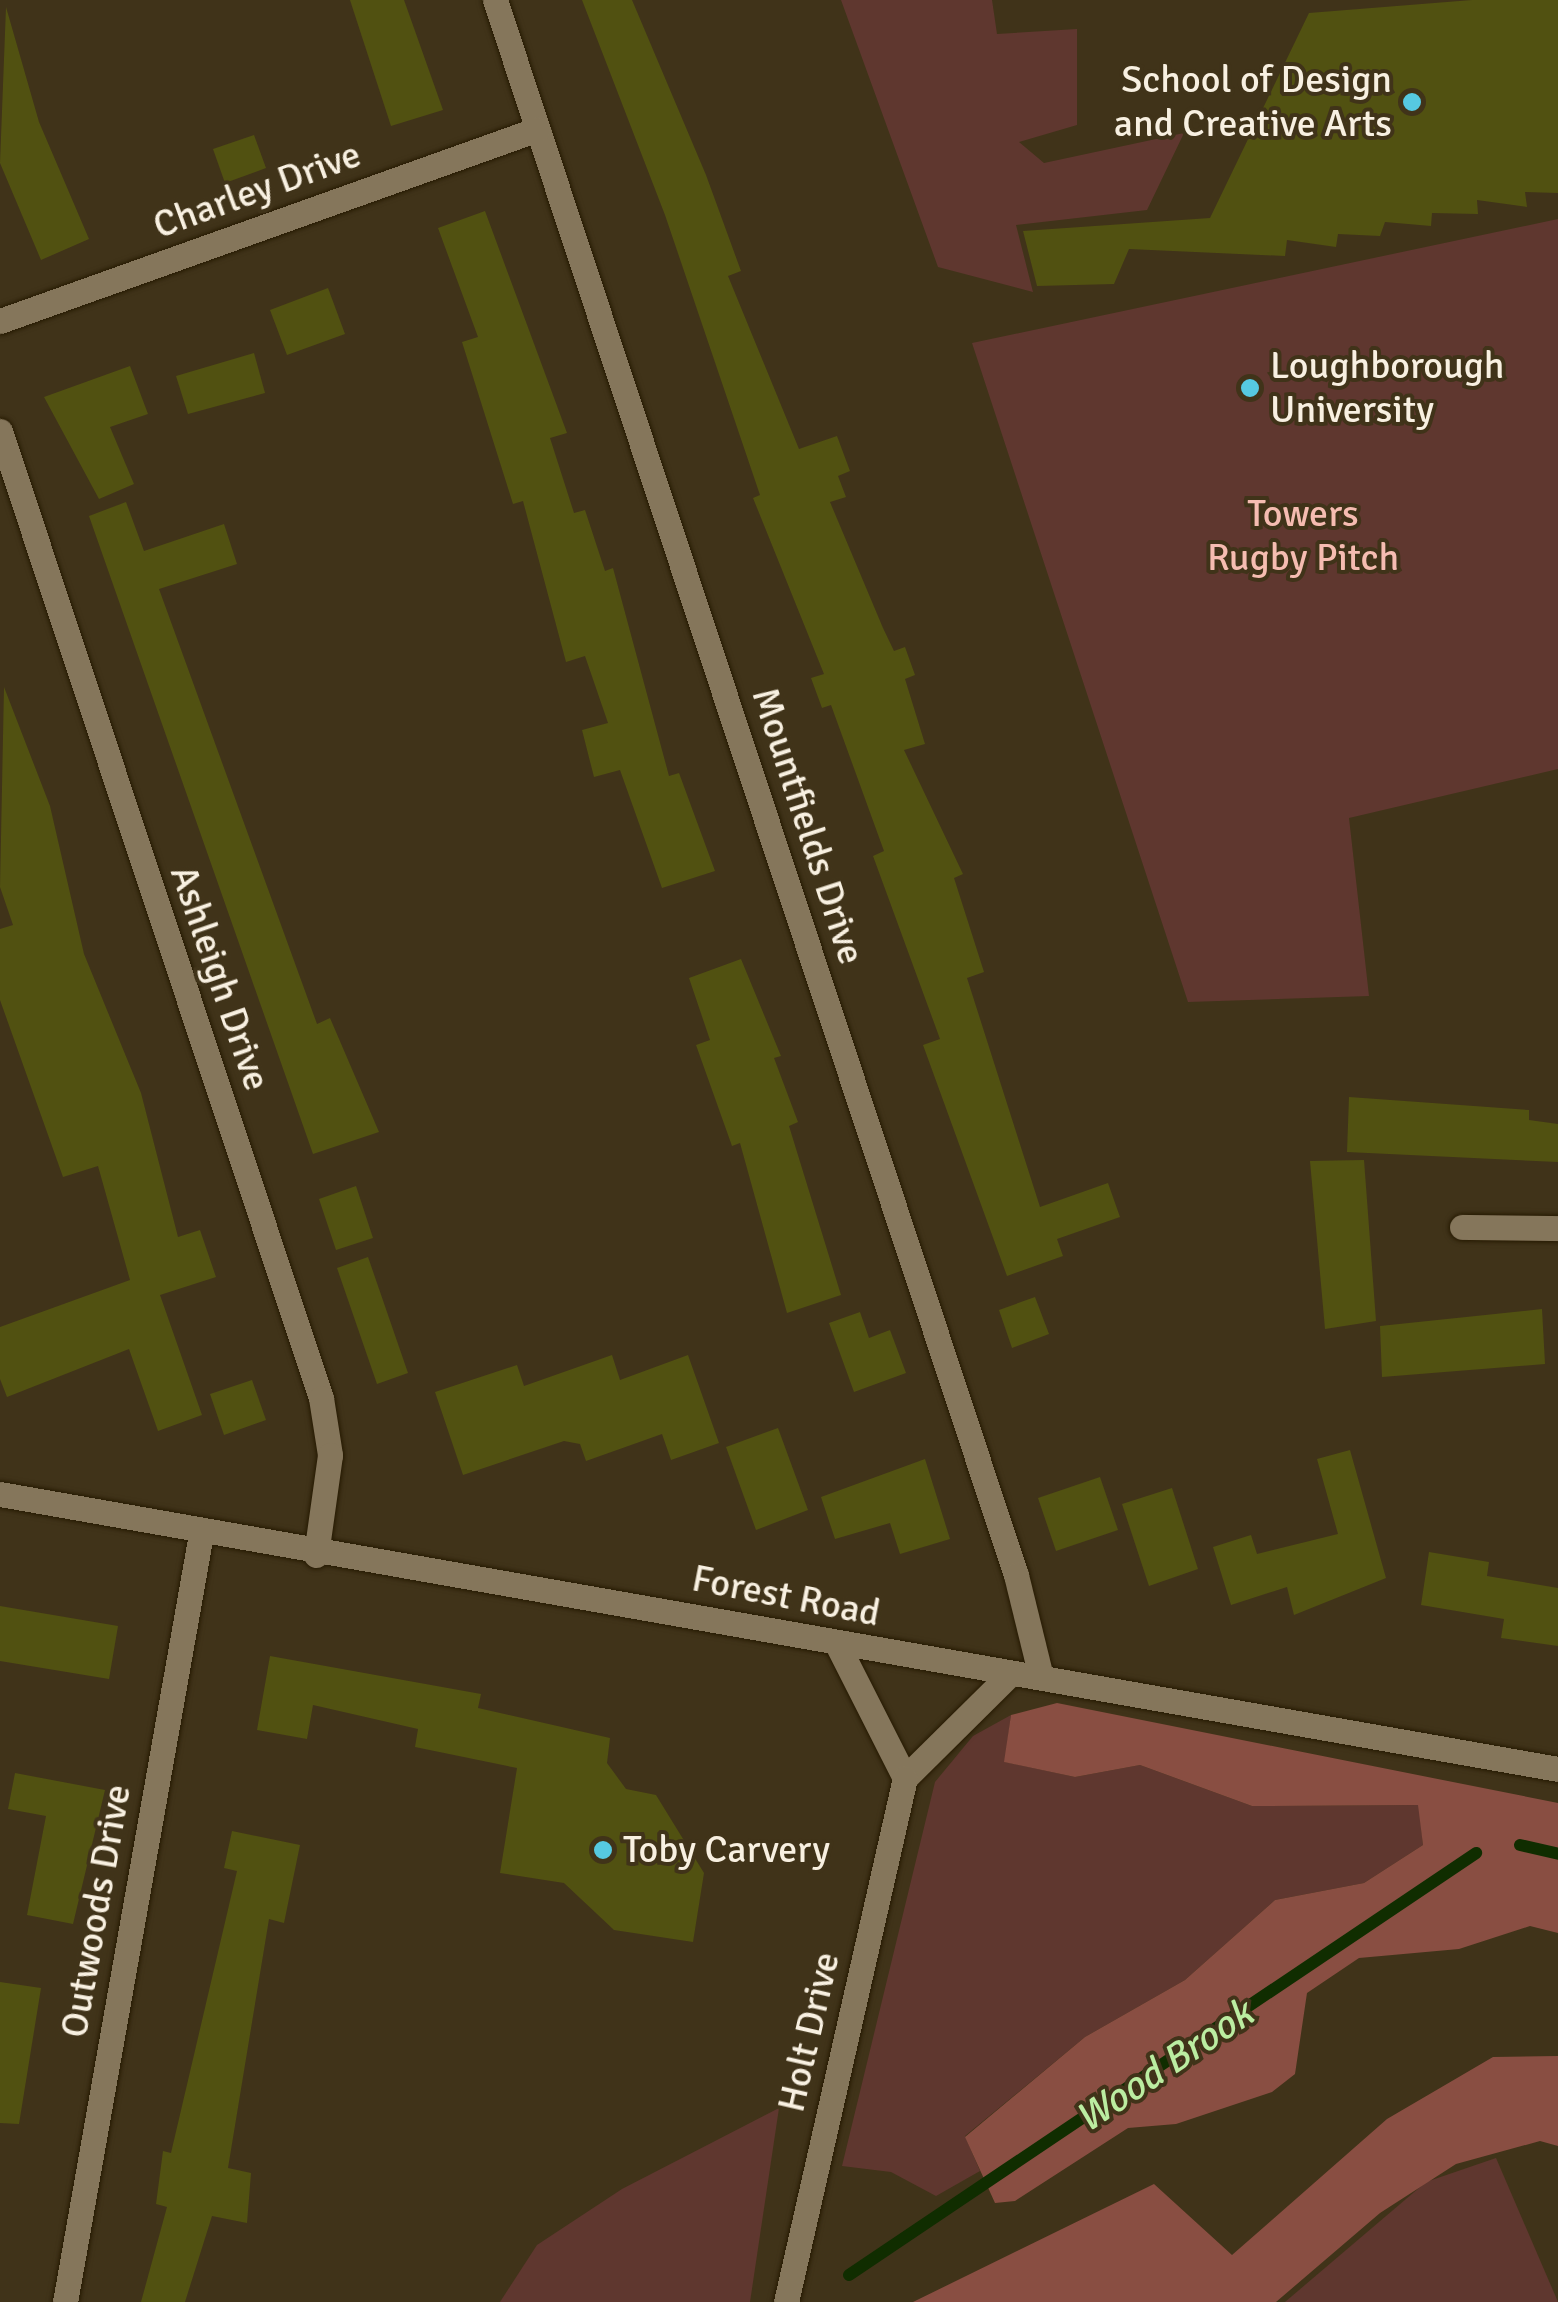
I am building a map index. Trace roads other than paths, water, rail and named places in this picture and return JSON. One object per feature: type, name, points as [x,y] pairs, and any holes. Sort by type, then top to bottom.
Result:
[{"type":"street","name":"Mountfields Drive","points":[[495,0],[1010,1556],[1041,1677]]},
{"type":"street","name":"Charley Drive","points":[[0,320],[538,130]]},
{"type":"street","name":"Ashleigh Drive","points":[[0,430],[321,1398],[330,1455],[316,1555]]},
{"type":"street","points":[[1462,1227],[1558,1228]]},
{"type":"street","name":"Forest Road","points":[[0,1494],[316,1555],[464,1573],[838,1646],[1041,1677],[1558,1768]]},
{"type":"street","name":"Outwoods Drive","points":[[65,2302],[201,1534]]},
{"type":"street","points":[[838,1646],[905,1778],[1011,1673]]},
{"type":"street","name":"Holt Drive","points":[[786,2302],[905,1778]]},
{"type":"waterway","name":"Wood Brook","points":[[1520,1845],[1558,1854]]},
{"type":"waterway","name":"Wood Brook","points":[[849,2275],[1476,1853]]},
{"type":"place","name":"School of Design and Creative Arts","points":[[1412,102]]},
{"type":"place","name":"Loughborough University","points":[[1250,388]]},
{"type":"place","name":"Toby Carvery","points":[[603,1850]]},
{"type":"park label","name":"Towers Rugby Pitch","points":[[1303,536]]}]
